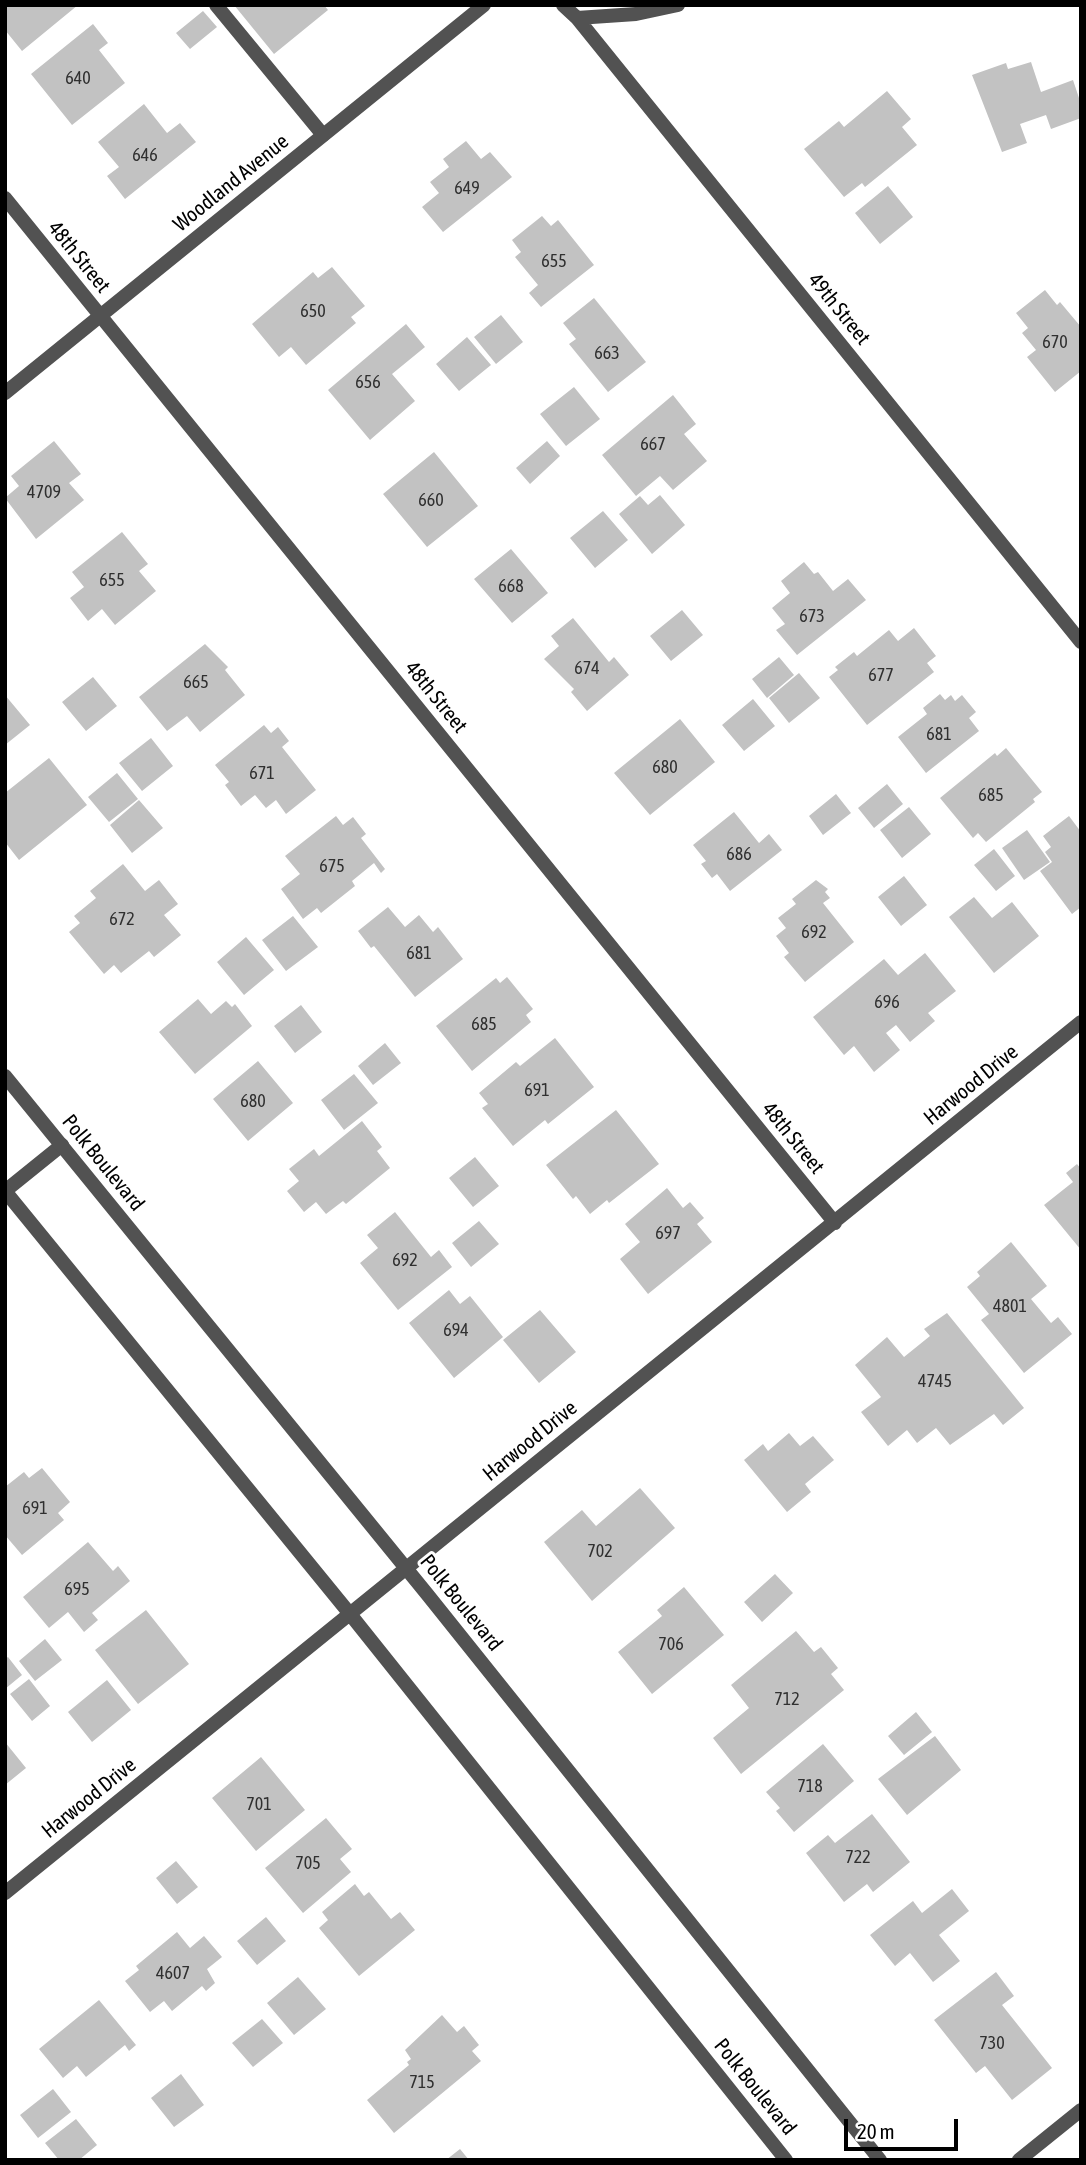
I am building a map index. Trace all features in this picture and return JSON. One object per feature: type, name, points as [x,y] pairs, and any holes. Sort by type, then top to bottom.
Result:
[{"type":"street","points":[[216,5],[323,135]]},
{"type":"street","name":"Woodland Avenue","points":[[5,393],[484,5]]},
{"type":"street","name":"49th Street","points":[[563,5],[577,18],[1081,642]]},
{"type":"street","points":[[577,18],[609,17],[678,5]]},
{"type":"street","name":"48th Street","points":[[5,198],[835,1223]]},
{"type":"street","name":"Harwood Drive","points":[[5,1893],[1081,1023]]},
{"type":"street","name":"Polk Boulevard","points":[[5,1076],[406,1568],[880,2160]]},
{"type":"street","points":[[5,1191],[62,1145]]},
{"type":"street","name":"Polk Boulevard","points":[[5,1191],[350,1614],[786,2160]]},
{"type":"street","points":[[1019,2160],[1081,2110]]},
{"type":"building","points":[[5,5],[78,5],[22,51],[5,30]]},
{"type":"building","points":[[234,5],[324,5],[328,10],[274,54]]},
{"type":"building","points":[[203,11],[217,27],[190,49],[176,33]]},
{"type":"building","points":[[93,24],[108,43],[99,50],[125,83],[72,125],[31,74]]},
{"type":"building","points":[[1031,62],[1041,92],[1073,80],[1081,104],[1081,118],[1051,129],[1046,115],[1020,124],[1027,143],[1002,152],[972,75],[1006,63],[1008,69]]},
{"type":"building","points":[[887,91],[911,119],[902,127],[917,145],[865,187],[862,183],[844,197],[804,149],[839,121],[844,127]]},
{"type":"building","points":[[144,104],[167,133],[180,123],[196,142],[125,199],[107,176],[119,167],[98,142]]},
{"type":"building","points":[[466,141],[481,159],[490,152],[512,177],[443,232],[422,207],[439,193],[430,182],[449,167],[443,159]]},
{"type":"building","points":[[888,186],[913,217],[880,244],[855,213]]},
{"type":"building","points":[[542,216],[551,226],[558,220],[594,265],[541,307],[529,293],[538,285],[515,257],[521,252],[512,240]]},
{"type":"building","points":[[332,267],[365,306],[351,317],[356,323],[306,365],[291,347],[279,357],[252,324],[313,272],[318,278]]},
{"type":"building","points":[[1045,290],[1057,305],[1060,302],[1081,327],[1081,371],[1055,392],[1027,357],[1036,350],[1022,333],[1028,328],[1016,313]]},
{"type":"building","points":[[594,298],[646,362],[608,392],[569,344],[576,339],[563,323]]},
{"type":"building","points":[[501,315],[523,342],[496,364],[474,337]]},
{"type":"building","points":[[406,324],[425,347],[392,374],[415,401],[370,440],[328,390]]},
{"type":"building","points":[[467,337],[491,365],[459,391],[436,364]]},
{"type":"building","points":[[574,387],[600,419],[566,446],[540,414]]},
{"type":"building","points":[[673,395],[696,424],[684,434],[707,461],[673,490],[660,476],[636,496],[602,455]]},
{"type":"building","points":[[54,441],[81,474],[69,483],[84,500],[36,539],[5,498],[19,486],[11,476]]},
{"type":"building","points":[[547,441],[560,456],[530,484],[516,468]]},
{"type":"building","points":[[434,452],[478,506],[427,547],[383,494]]},
{"type":"building","points":[[660,495],[685,525],[652,554],[619,514],[640,496],[648,505]]},
{"type":"building","points":[[603,511],[628,540],[595,568],[570,538]]},
{"type":"building","points":[[122,532],[148,564],[139,571],[156,591],[115,625],[102,609],[88,621],[70,598],[84,587],[72,572]]},
{"type":"building","points":[[511,549],[548,593],[512,623],[474,579]]},
{"type":"building","points":[[804,562],[814,574],[818,572],[833,591],[848,579],[866,600],[797,655],[776,630],[785,624],[772,608],[790,593],[781,581]]},
{"type":"building","points":[[682,610],[703,635],[671,661],[650,636]]},
{"type":"building","points":[[573,618],[609,662],[614,657],[629,675],[587,711],[571,692],[574,689],[544,659],[559,646],[551,636]]},
{"type":"building","points":[[914,628],[936,656],[927,663],[934,672],[867,725],[829,677],[838,670],[835,667],[854,652],[857,656],[889,630],[898,641]]},
{"type":"building","points":[[205,644],[228,667],[225,670],[245,695],[200,732],[187,716],[167,731],[139,697]]},
{"type":"building","points":[[779,657],[794,675],[767,698],[752,679]]},
{"type":"building","points":[[799,673],[820,698],[789,723],[769,698]]},
{"type":"building","points":[[93,677],[117,706],[86,731],[62,702]]},
{"type":"building","points":[[940,694],[945,700],[951,695],[955,701],[962,695],[976,712],[969,718],[979,731],[926,773],[898,737],[927,714],[923,708]]},
{"type":"building","points":[[5,695],[30,725],[5,745]]},
{"type":"building","points":[[753,699],[775,726],[744,751],[722,725]]},
{"type":"building","points":[[680,719],[715,762],[650,815],[614,773]]},
{"type":"building","points":[[264,725],[271,733],[278,727],[289,741],[282,747],[316,790],[286,814],[276,800],[266,808],[255,795],[241,806],[225,785],[229,782],[215,765]]},
{"type":"building","points":[[151,738],[173,766],[142,791],[119,763]]},
{"type":"building","points":[[1006,748],[1042,792],[1033,799],[1035,802],[986,842],[978,833],[973,838],[940,798],[995,753],[997,756]]},
{"type":"building","points":[[49,758],[87,805],[19,860],[5,842],[5,793]]},
{"type":"building","points":[[117,773],[138,799],[109,822],[88,797]]},
{"type":"building","points":[[887,784],[903,804],[874,828],[858,808]]},
{"type":"building","points":[[836,794],[851,813],[823,835],[809,816]]},
{"type":"building","points":[[139,800],[163,828],[132,853],[110,825]]},
{"type":"building","points":[[909,807],[931,834],[902,858],[880,830]]},
{"type":"building","points":[[734,812],[759,843],[769,834],[782,850],[730,891],[717,874],[712,878],[701,864],[706,861],[693,845]]},
{"type":"building","points":[[336,816],[343,825],[353,817],[366,834],[361,838],[385,869],[381,873],[374,863],[352,881],[355,886],[321,913],[317,908],[303,919],[281,889],[300,874],[285,856]]},
{"type":"building","points":[[1069,816],[1081,832],[1081,907],[1072,914],[1040,871],[1052,862],[1045,852],[1051,847],[1043,836]]},
{"type":"building","points":[[1027,830],[1050,862],[1024,880],[1002,848]]},
{"type":"building","points":[[994,849],[1015,876],[996,891],[974,865]]},
{"type":"building","points":[[123,864],[145,891],[159,880],[178,904],[164,915],[181,935],[154,957],[149,951],[121,973],[114,965],[104,974],[69,932],[80,923],[74,916],[96,898],[90,891]]},
{"type":"building","points":[[904,876],[927,905],[901,926],[878,897]]},
{"type":"building","points":[[816,880],[828,889],[825,892],[830,898],[823,903],[854,942],[805,982],[784,957],[789,953],[776,936],[786,928],[778,918],[796,904],[792,899]]},
{"type":"building","points":[[974,897],[992,918],[1012,902],[1039,936],[994,973],[949,917]]},
{"type":"building","points":[[388,907],[405,927],[419,915],[433,932],[438,927],[463,959],[415,997],[374,946],[371,948],[358,931]]},
{"type":"building","points":[[293,916],[318,947],[286,971],[262,940]]},
{"type":"building","points":[[246,937],[274,970],[244,995],[217,962]]},
{"type":"building","points":[[925,953],[956,991],[928,1013],[935,1021],[910,1042],[896,1025],[886,1033],[900,1050],[874,1072],[854,1046],[844,1055],[813,1017],[884,959],[898,975]]},
{"type":"building","points":[[507,977],[533,1009],[526,1015],[531,1022],[472,1071],[436,1026],[496,978],[500,983]]},
{"type":"building","points":[[198,999],[211,1014],[226,1001],[232,1007],[235,1004],[252,1026],[195,1074],[159,1032]]},
{"type":"building","points":[[301,1005],[322,1032],[295,1053],[274,1026]]},
{"type":"building","points":[[555,1038],[594,1087],[548,1124],[545,1120],[513,1146],[482,1108],[488,1104],[479,1093],[516,1062],[520,1066]]},
{"type":"building","points":[[385,1043],[401,1063],[373,1085],[358,1066]]},
{"type":"building","points":[[258,1061],[293,1103],[248,1141],[213,1099]]},
{"type":"building","points":[[354,1074],[378,1103],[344,1130],[321,1100]]},
{"type":"building","points":[[616,1110],[659,1164],[609,1203],[607,1200],[590,1214],[576,1196],[573,1199],[546,1165]]},
{"type":"building","points":[[362,1121],[382,1147],[377,1151],[390,1168],[346,1204],[343,1201],[326,1214],[316,1202],[304,1212],[287,1191],[299,1181],[289,1169],[314,1149],[319,1156]]},
{"type":"building","points":[[475,1157],[499,1186],[473,1207],[449,1178]]},
{"type":"building","points":[[1077,1164],[1081,1169],[1081,1250],[1044,1205],[1073,1182],[1066,1173]]},
{"type":"building","points":[[667,1188],[683,1208],[690,1202],[704,1218],[697,1224],[712,1242],[648,1294],[620,1259],[640,1242],[625,1224]]},
{"type":"building","points":[[395,1212],[431,1257],[439,1250],[452,1267],[398,1310],[360,1263],[378,1248],[367,1235]]},
{"type":"building","points":[[479,1221],[499,1244],[471,1267],[452,1243]]},
{"type":"building","points":[[1011,1242],[1047,1286],[1031,1299],[1051,1323],[1058,1317],[1072,1334],[1024,1373],[981,1320],[989,1314],[967,1287],[980,1276],[977,1272]]},
{"type":"building","points":[[449,1290],[460,1304],[470,1296],[503,1337],[454,1378],[409,1323]]},
{"type":"building","points":[[540,1310],[576,1352],[539,1383],[503,1340]]},
{"type":"building","points":[[947,1313],[1024,1408],[1003,1425],[994,1414],[950,1445],[936,1428],[917,1443],[907,1430],[888,1446],[861,1412],[881,1397],[855,1365],[887,1337],[904,1357],[930,1336],[924,1329]]},
{"type":"building","points":[[789,1433],[800,1446],[813,1436],[834,1460],[805,1484],[811,1492],[787,1512],[744,1460],[763,1444],[768,1451]]},
{"type":"building","points":[[42,1468],[70,1502],[58,1513],[64,1520],[22,1555],[5,1535],[5,1487],[24,1472],[29,1478]]},
{"type":"building","points":[[640,1488],[675,1528],[592,1601],[544,1542],[582,1510],[596,1526]]},
{"type":"building","points":[[88,1542],[113,1571],[118,1566],[130,1581],[92,1613],[98,1620],[84,1632],[68,1612],[49,1628],[23,1597]]},
{"type":"building","points":[[775,1574],[793,1593],[762,1622],[744,1602]]},
{"type":"building","points":[[684,1587],[724,1635],[652,1694],[618,1652],[662,1616],[657,1610]]},
{"type":"building","points":[[146,1610],[189,1664],[138,1704],[95,1650]]},
{"type":"building","points":[[796,1631],[814,1652],[821,1647],[838,1668],[831,1674],[844,1690],[741,1774],[713,1738],[749,1708],[731,1685]]},
{"type":"building","points":[[45,1639],[62,1660],[35,1681],[19,1661]]},
{"type":"building","points":[[8,1657],[22,1675],[5,1689],[5,1659]]},
{"type":"building","points":[[29,1679],[50,1706],[32,1721],[10,1694]]},
{"type":"building","points":[[107,1680],[131,1710],[92,1742],[68,1712]]},
{"type":"building","points":[[916,1712],[932,1732],[904,1755],[888,1736]]},
{"type":"building","points":[[935,1736],[961,1770],[907,1815],[878,1779]]},
{"type":"building","points":[[5,1742],[26,1768],[5,1785]]},
{"type":"building","points":[[823,1744],[854,1781],[794,1832],[776,1811],[780,1808],[766,1792]]},
{"type":"building","points":[[261,1757],[305,1810],[256,1851],[212,1798]]},
{"type":"building","points":[[872,1814],[910,1862],[873,1892],[867,1884],[844,1902],[806,1853],[828,1835],[835,1843]]},
{"type":"building","points":[[326,1818],[352,1849],[340,1859],[351,1872],[303,1913],[265,1868]]},
{"type":"building","points":[[176,1861],[198,1887],[177,1904],[156,1878]]},
{"type":"building","points":[[355,1884],[364,1896],[369,1892],[391,1919],[400,1912],[415,1930],[359,1976],[319,1928],[328,1920],[322,1912]]},
{"type":"building","points":[[952,1889],[969,1911],[939,1935],[960,1961],[933,1982],[910,1953],[895,1966],[870,1935],[913,1901],[922,1913]]},
{"type":"building","points":[[266,1917],[286,1941],[257,1965],[237,1941]]},
{"type":"building","points":[[177,1932],[190,1948],[204,1936],[222,1957],[207,1969],[215,1983],[206,1991],[202,1986],[172,2011],[164,2001],[150,2012],[125,1981],[139,1970],[136,1966]]},
{"type":"building","points":[[996,1972],[1014,1996],[1002,2005],[1052,2068],[1012,2100],[985,2066],[976,2073],[934,2020]]},
{"type":"building","points":[[298,1977],[326,2009],[294,2035],[267,2003]]},
{"type":"building","points":[[99,2000],[136,2045],[129,2051],[125,2045],[86,2077],[77,2066],[63,2078],[39,2049]]},
{"type":"building","points":[[442,2015],[457,2032],[464,2026],[479,2045],[472,2051],[481,2061],[394,2133],[367,2100],[409,2065],[407,2062],[411,2059],[405,2050]]},
{"type":"building","points":[[262,2019],[283,2043],[253,2067],[232,2043]]},
{"type":"building","points":[[181,2074],[204,2105],[174,2127],[151,2098]]},
{"type":"building","points":[[53,2089],[71,2112],[38,2138],[20,2115]]},
{"type":"building","points":[[76,2119],[97,2145],[79,2160],[59,2160],[45,2143]]},
{"type":"building","points":[[460,2149],[469,2160],[446,2160]]}]
